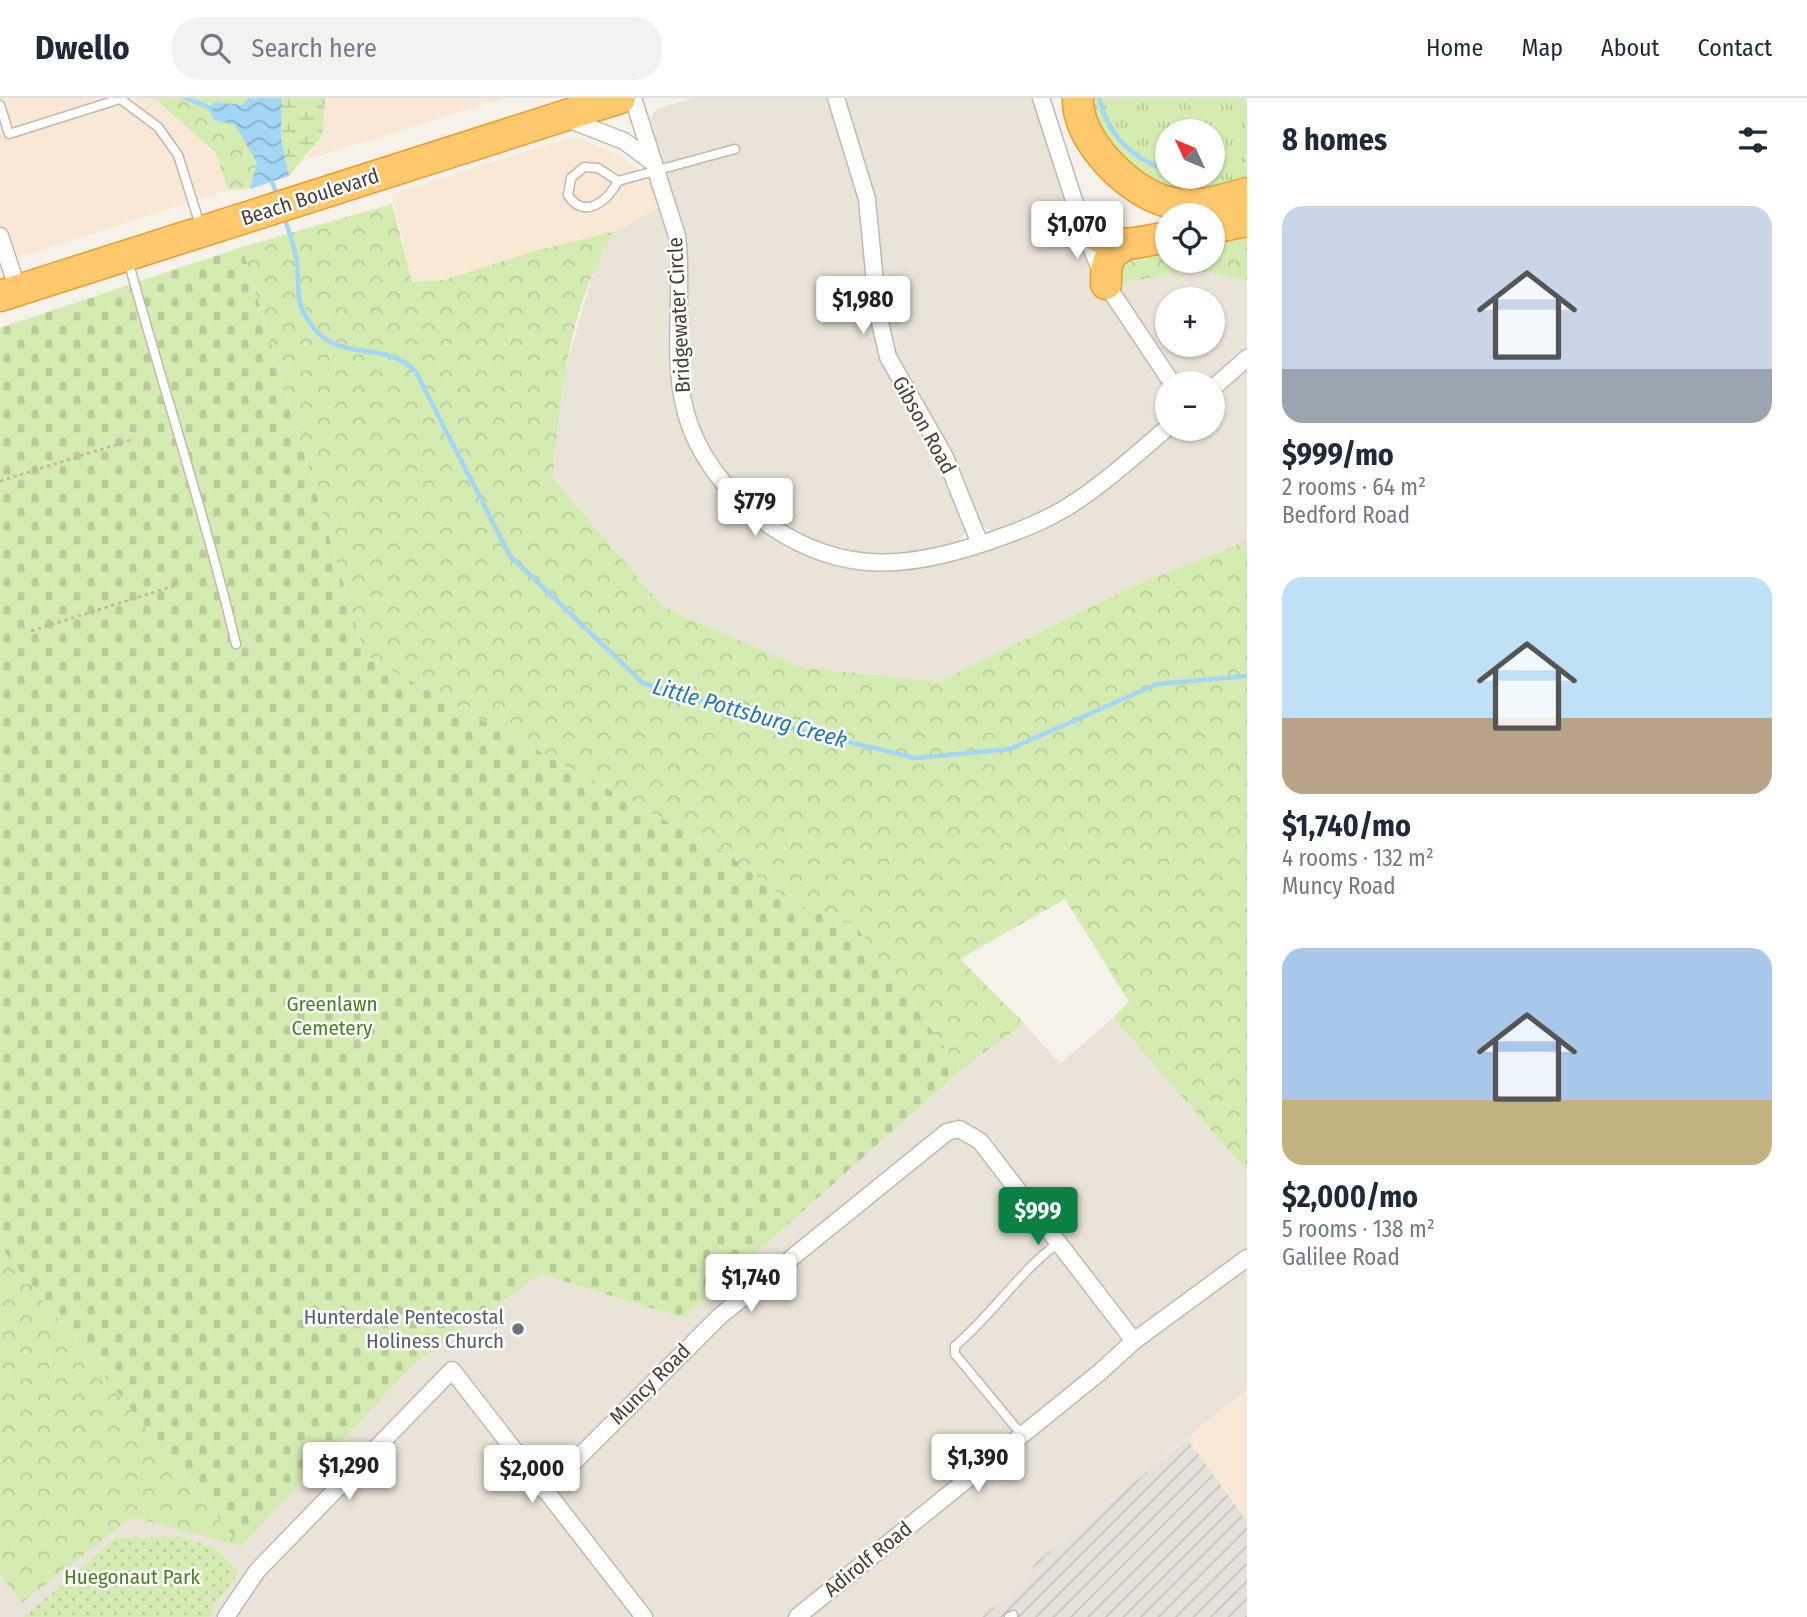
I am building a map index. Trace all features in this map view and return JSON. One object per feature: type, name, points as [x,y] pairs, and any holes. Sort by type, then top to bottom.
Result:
[{"type":"highway","name":"Beach Boulevard","points":[[9,293],[620,98]]},
{"type":"highway","points":[[1078,98],[1093,146],[1128,182],[1167,202],[1206,205],[1247,193]]},
{"type":"highway","points":[[1225,226],[1247,221]]},
{"type":"highway","points":[[1082,225],[1107,243],[1123,246]]},
{"type":"highway","points":[[1106,284],[1106,262],[1111,253],[1123,246],[1155,239]]},
{"type":"street","name":"Bridgewater Circle","points":[[633,98],[678,247],[679,363],[689,424],[701,449],[738,500],[785,536],[814,550],[844,559],[900,564],[945,556],[1034,525],[1080,499],[1155,438]]},
{"type":"street","name":"Gibson Road","points":[[836,98],[867,199],[878,314],[888,356],[945,457],[980,544]]},
{"type":"street","points":[[1041,98],[1082,225],[1106,284],[1164,371]]},
{"type":"street","points":[[561,117],[624,141],[655,168]]},
{"type":"street","points":[[0,236],[9,293]]},
{"type":"street","points":[[1225,377],[1247,358]]},
{"type":"street","name":"Muncy Road","points":[[545,1491],[720,1316],[935,1139],[959,1129],[981,1141],[1058,1243]]},
{"type":"street","points":[[1058,1243],[1134,1341]]},
{"type":"street","name":"Adirolf Road","points":[[797,1617],[1134,1341],[1247,1258]]},
{"type":"street","points":[[226,1617],[257,1571],[452,1370],[644,1617]]},
{"type":"lane","points":[[0,105],[9,134],[119,99],[158,127],[177,155],[202,231]]},
{"type":"lane","points":[[618,181],[598,168],[584,167],[571,178],[568,195],[577,204],[592,206],[608,198],[618,181],[655,168],[735,149]]},
{"type":"lane","points":[[127,255],[169,406],[211,537],[236,644]]},
{"type":"lane","points":[[1022,1435],[955,1354],[955,1346],[972,1332],[1037,1259],[1058,1243]]},
{"type":"path","points":[[0,481],[134,439]]},
{"type":"path","points":[[31,631],[174,586]]},
{"type":"shaded area","points":[[0,98],[154,98],[216,153],[228,190],[0,263]]},
{"type":"shaded area","points":[[325,98],[505,98],[305,160],[322,136]]},
{"type":"shaded area","points":[[692,98],[829,98],[862,214],[885,368],[950,481],[966,529],[959,543],[907,556],[845,553],[813,544],[782,526],[750,500],[726,474],[695,427],[685,390],[683,350],[688,297],[682,233],[651,124],[653,113],[657,109]]},
{"type":"shaded area","points":[[844,98],[1032,98],[1086,262],[1118,318],[1155,372],[1155,430],[1072,498],[1037,518],[996,531],[985,528],[978,521],[906,380],[893,347]]},
{"type":"shaded area","points":[[580,138],[623,157],[651,180],[661,206],[616,231],[531,252],[444,280],[412,282],[392,194],[564,139]]},
{"type":"shaded area","points":[[661,206],[673,253],[670,343],[673,400],[687,438],[715,483],[738,511],[792,547],[821,561],[856,569],[934,565],[967,556],[1120,477],[1161,441],[1225,441],[1225,385],[1247,366],[1247,541],[1131,587],[939,682],[801,667],[663,607],[553,478],[562,381],[597,259],[616,231]]},
{"type":"shaded area","points":[[1177,273],[1210,273],[1247,280],[1247,350],[1222,371],[1170,371],[1161,357],[1225,357],[1225,287],[1155,287],[1155,348],[1115,284]]},
{"type":"shaded area","points":[[1113,1018],[1247,1171],[1247,1389],[1035,1563],[1028,1580],[981,1617],[0,1617],[0,1575],[23,1602],[132,1517],[241,1545],[414,1365],[541,1274],[683,1318],[961,1070],[1024,1023],[1060,1064]]},
{"type":"shaded area","points":[[1247,1389],[1247,1521],[1187,1439]]},
{"type":"shaded area","points":[[1187,1439],[1247,1521],[1247,1617],[981,1617],[1028,1580],[1035,1563]]},
{"type":"green space","points":[[154,98],[248,98],[243,105],[216,102],[214,120],[235,124],[257,163],[250,189],[228,190],[216,153]]},
{"type":"green space","points":[[282,98],[325,98],[322,136],[289,176],[281,138]]},
{"type":"green space","points":[[1087,98],[1247,98],[1247,179],[1225,187],[1225,119],[1155,119],[1155,183],[1107,149]]},
{"type":"green space","points":[[1174,189],[1215,189],[1198,191]]},
{"type":"green space","points":[[392,204],[412,282],[444,280],[531,252],[616,231],[587,287],[577,318],[559,415],[553,478],[663,607],[801,667],[939,682],[1131,587],[1247,541],[1247,1171],[1113,1018],[1129,1002],[1065,899],[960,959],[1024,1023],[961,1070],[854,924],[786,901],[732,857],[365,656],[242,247]]},
{"type":"green space","points":[[1247,233],[1247,280],[1210,273],[1225,273],[1225,237]]},
{"type":"green space","name":"Greenlawn Cemetery","points":[[242,247],[365,656],[732,857],[786,901],[854,924],[961,1070],[683,1318],[541,1274],[414,1365],[241,1546],[0,1246],[0,328]]},
{"type":"green space","points":[[1155,252],[1155,273],[1177,273],[1121,283],[1122,262]]},
{"type":"green space","points":[[0,1246],[241,1546],[132,1517],[22,1603],[0,1575]]},
{"type":"green space","name":"Huegonaut Park","points":[[180,1537],[215,1548],[239,1572],[213,1607],[210,1617],[24,1617],[116,1538]]},
{"type":"water","points":[[248,98],[282,98],[281,138],[289,176],[250,189],[257,163],[235,125],[214,120],[208,108],[216,102],[243,105]]},
{"type":"waterway","points":[[186,98],[211,108]]},
{"type":"waterway","points":[[1099,98],[1115,135],[1132,152],[1155,165]]},
{"type":"waterway","name":"Little Pottsburg Creek","points":[[272,182],[278,198]]},
{"type":"waterway","name":"Little Pottsburg Creek","points":[[284,216],[296,257],[301,306],[315,329],[328,341],[343,347],[388,355],[403,361],[416,372],[510,556],[643,683],[798,730],[916,758],[1010,749],[1157,684],[1247,676]]},
{"type":"place","name":"Hunterdale Pentecostal Holiness Church","points":[[518,1329]]}]
